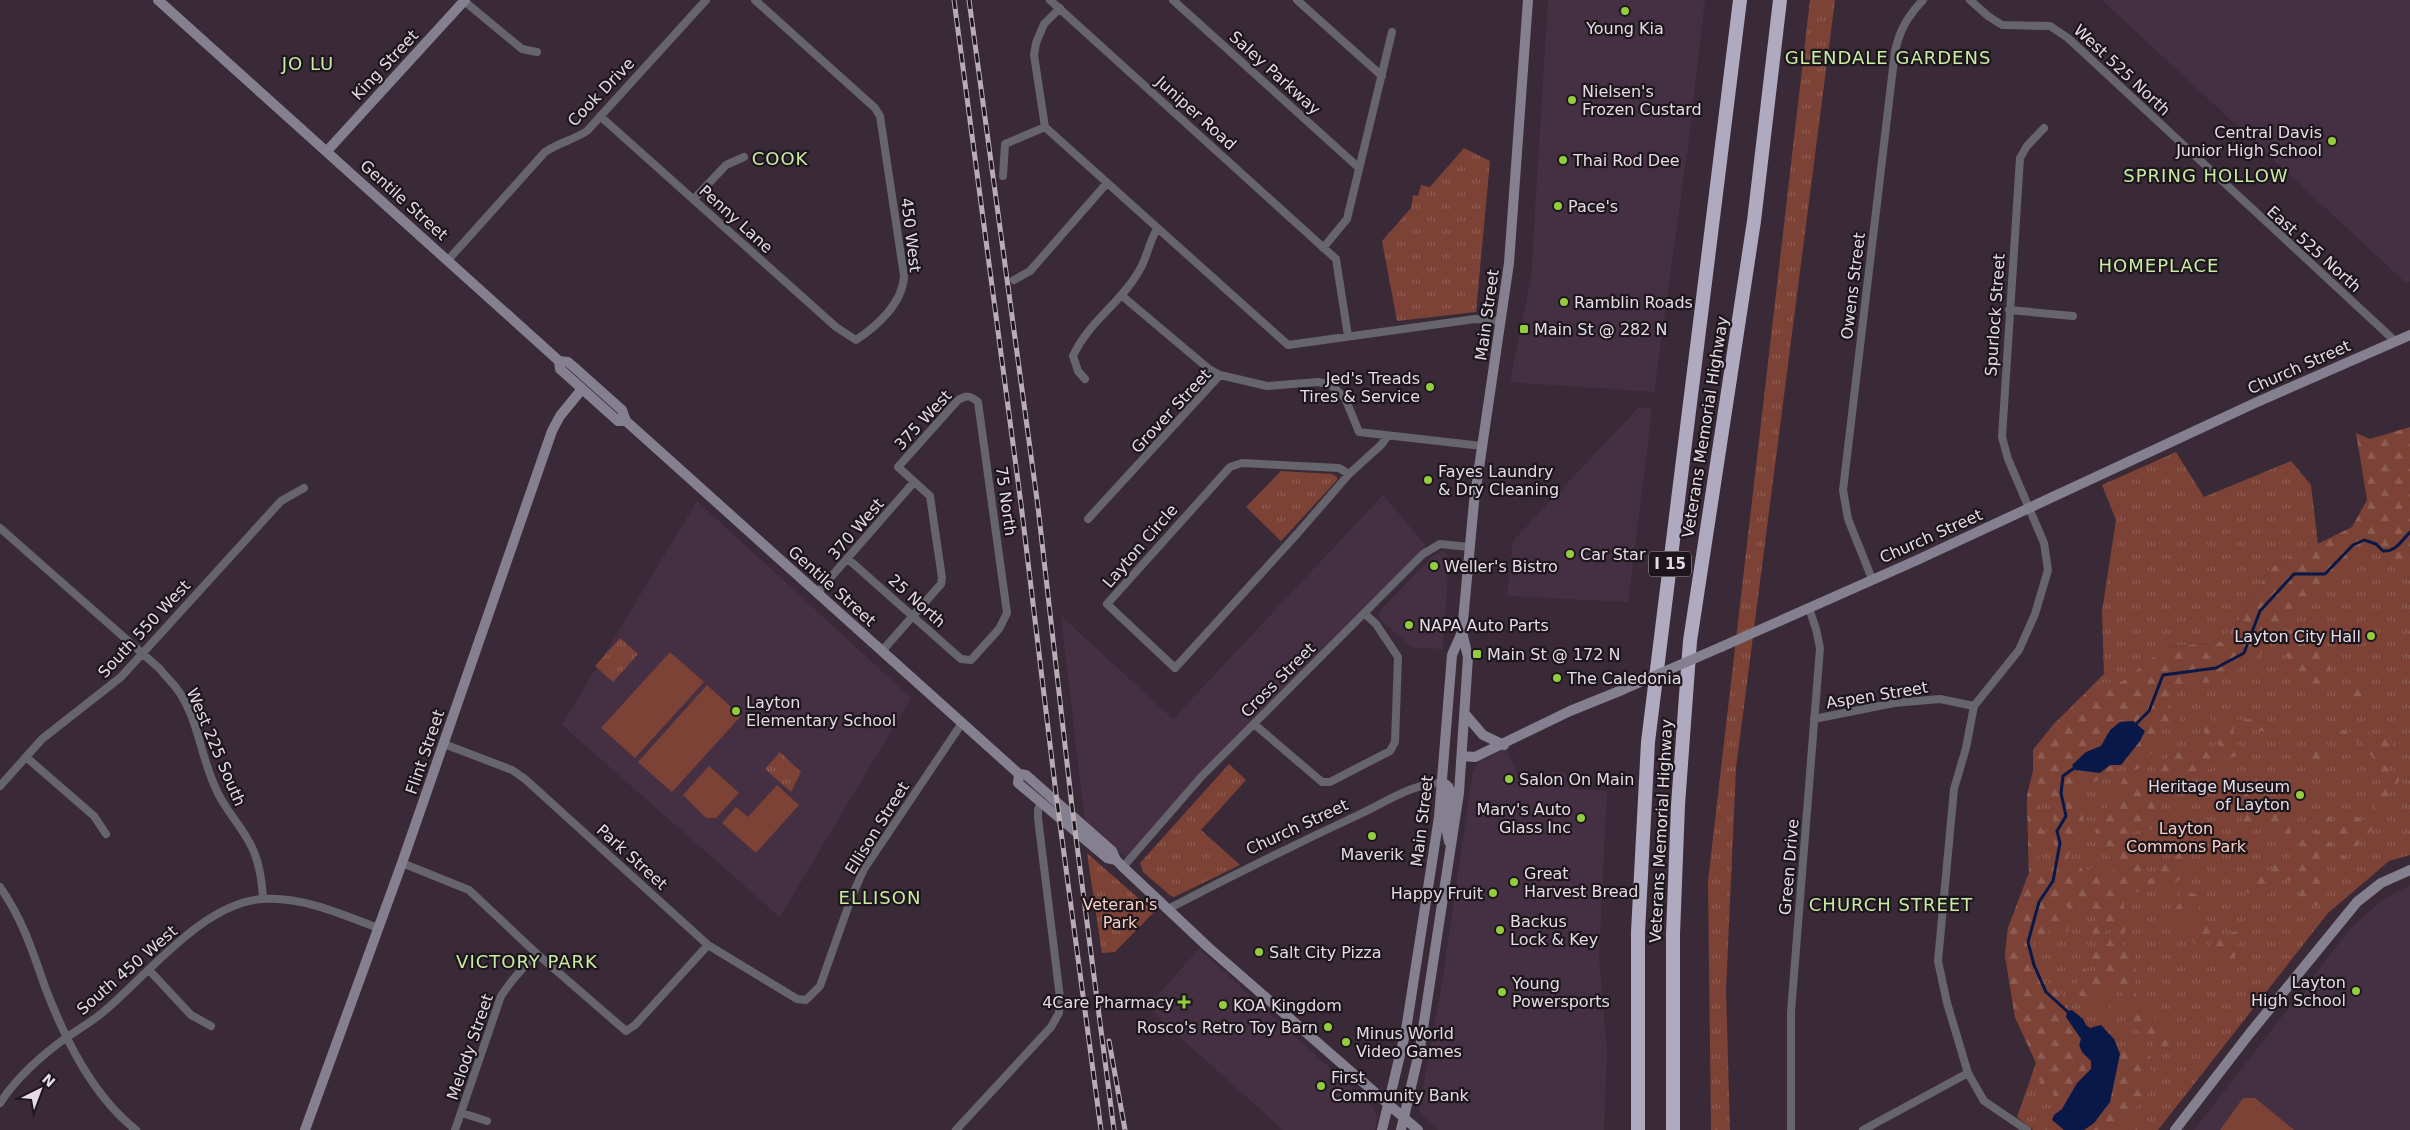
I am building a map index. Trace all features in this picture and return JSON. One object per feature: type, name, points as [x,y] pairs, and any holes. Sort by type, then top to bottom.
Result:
[{"type":"highway","name":"Veterans Memorial Highway","points":[[1638,1130],[1638,932],[1648,742],[1740,0]]},
{"type":"highway","name":"Veterans Memorial Highway","points":[[1674,1130],[1672,1089],[1674,914],[1678,805],[1690,641],[1754,221],[1780,0]]},
{"type":"main road","name":"Gentile Street","points":[[158,0],[561,361],[582,383],[582,389],[618,421],[626,419]]},
{"type":"main road","name":"King Street","points":[[327,151],[464,0]]},
{"type":"main road","name":"Main Street","points":[[1401,1130],[1420,1048],[1451,850],[1462,756],[1468,657],[1462,632],[1469,547],[1512,235],[1528,0]]},
{"type":"main road","name":"Church Street","points":[[1462,756],[1475,757],[1570,711],[1872,580],[2255,403],[2410,334]]},
{"type":"main road","name":"Gentile Street","points":[[561,361],[568,362],[622,410],[626,419],[1019,774],[1026,775],[1112,851],[1120,863],[1168,910],[1264,998],[1418,1130]]},
{"type":"main road","name":"Flint Street","points":[[305,1130],[402,863],[552,431],[560,416],[582,389]]},
{"type":"main road","name":"Main Street","points":[[1382,1130],[1406,1030],[1443,783],[1452,655],[1462,632]]},
{"type":"main road","points":[[1465,714],[1483,734],[1504,744]]},
{"type":"main road","name":"Gentile Street","points":[[1019,774],[1018,783],[1107,858],[1120,863]]},
{"type":"main road","points":[[1443,783],[1447,785],[1450,791],[1446,825],[1451,850]]},
{"type":"main road","points":[[2175,1130],[2256,1025],[2357,902],[2380,883],[2410,870]]},
{"type":"street","points":[[464,0],[522,49],[537,52]]},
{"type":"street","name":"Cook Drive","points":[[448,260],[545,152],[557,144],[575,139],[587,130],[706,0]]},
{"type":"street","name":"450 West","points":[[755,0],[875,108],[880,116],[904,288],[875,327],[856,340]]},
{"type":"street","name":"Juniper Road","points":[[1050,0],[1336,260],[1348,336]]},
{"type":"street","name":"Saley Parkway","points":[[1173,0],[1358,167]]},
{"type":"street","points":[[1297,0],[1382,76]]},
{"type":"street","name":"Owens Street","points":[[1872,580],[1848,519],[1843,490],[1895,51],[1899,32],[1907,18],[1923,0]]},
{"type":"street","name":"West 525 North","points":[[1970,0],[1988,16],[2002,25],[2050,26],[2068,38],[2216,177]]},
{"type":"street","points":[[1060,8],[1044,24],[1036,43],[1034,55],[1045,127],[1288,345],[1475,319],[1501,321]]},
{"type":"street","points":[[1323,248],[1347,219],[1392,32]]},
{"type":"street","name":"Penny Lane","points":[[600,116],[836,326],[856,340]]},
{"type":"street","points":[[1003,176],[1005,144],[1045,127]]},
{"type":"street","name":"Spurlock Street","points":[[1974,706],[2019,650],[2035,614],[2048,570],[2044,543],[2008,459],[2002,436],[2020,158],[2027,146],[2044,128]]},
{"type":"street","points":[[694,199],[726,165],[744,157]]},
{"type":"street","name":"East 525 North","points":[[2216,177],[2395,341]]},
{"type":"street","points":[[1014,280],[1030,271],[1107,184]]},
{"type":"street","points":[[1085,379],[1078,371],[1073,356],[1081,338],[1121,295],[1140,271],[1157,229]]},
{"type":"street","points":[[1121,295],[1209,370],[1220,375]]},
{"type":"street","points":[[2009,310],[2073,316]]},
{"type":"street","name":"Grover Street","points":[[1088,520],[1220,375],[1267,386],[1318,382],[1331,385],[1345,398],[1359,432],[1386,437]]},
{"type":"street","name":"375 West","points":[[914,482],[898,467],[957,401],[965,396],[971,396]]},
{"type":"street","name":"75 North","points":[[968,661],[999,628],[1007,613],[978,402],[971,396]]},
{"type":"street","points":[[1386,437],[1482,446]]},
{"type":"street","name":"Layton Circle","points":[[1349,474],[1339,468],[1242,463],[1230,467],[1107,604],[1175,668],[1349,474],[1381,445],[1386,437]]},
{"type":"street","points":[[882,651],[941,584],[942,578],[930,496],[914,482]]},
{"type":"street","name":"370 West","points":[[818,593],[914,482]]},
{"type":"street","name":"South 550 West","points":[[0,786],[26,756],[64,719],[106,690],[142,654],[281,501],[304,488]]},
{"type":"street","name":"West 225 South","points":[[2,532],[142,654],[178,690],[189,713],[215,787],[256,856],[261,873],[263,899]]},
{"type":"street","name":"Cross Street","points":[[1120,863],[1201,777],[1429,549],[1442,544],[1469,547]]},
{"type":"street","name":"25 North","points":[[848,559],[961,659],[968,661]]},
{"type":"street","name":"Green Drive","points":[[1791,1130],[1791,1012],[1820,648],[1809,608]]},
{"type":"street","points":[[1254,724],[1322,782],[1330,782],[1390,751],[1394,742],[1398,657],[1376,624],[1364,614]]},
{"type":"street","name":"Aspen Street","points":[[1814,719],[1894,703],[1940,699],[1974,706]]},
{"type":"street","points":[[1974,706],[1966,748],[1954,789],[1938,961],[1946,1003],[1968,1073],[1984,1101],[2027,1130]]},
{"type":"street","name":"Ellison Street","points":[[797,999],[806,1000],[820,986],[852,896],[864,869],[962,723]]},
{"type":"street","name":"Park Street","points":[[444,744],[512,770],[525,779],[708,945],[797,999]]},
{"type":"street","points":[[26,756],[94,816],[106,834]]},
{"type":"street","name":"Church Street","points":[[1168,910],[1252,865],[1400,795],[1430,782],[1443,783]]},
{"type":"street","points":[[956,1130],[1052,1027],[1059,1013],[1060,998],[1038,818],[1038,809],[1042,804]]},
{"type":"street","points":[[402,863],[470,890],[536,953],[626,1031],[635,1025],[708,945]]},
{"type":"street","points":[[0,887],[12,905],[30,941],[46,988],[67,1037],[96,1088],[124,1120],[136,1130]]},
{"type":"street","points":[[263,899],[318,906],[378,928]]},
{"type":"street","name":"South 450 West","points":[[0,1103],[25,1073],[67,1037],[101,1014],[204,922],[224,909],[263,899]]},
{"type":"street","name":"Melody Street","points":[[455,1130],[501,996],[536,953]]},
{"type":"street","points":[[149,970],[191,1015],[211,1026]]},
{"type":"street","points":[[1863,1130],[1968,1073]]},
{"type":"street","points":[[462,1114],[487,1122]]},
{"type":"shaded area","points":[[1548,0],[1705,0],[1688,146],[1654,392],[1510,382],[1531,278]]},
{"type":"shaded area","name":"Central Davis Junior High School","points":[[2102,0],[2410,0],[2410,282],[2406,283]]},
{"type":"shaded area","points":[[1639,407],[1652,409],[1628,602],[1507,596],[1513,541]]},
{"type":"shaded area","points":[[1383,495],[1426,546],[1126,858],[1085,823],[1061,616],[1173,719]]},
{"type":"shaded area","name":"Layton Elementary School","points":[[697,501],[911,698],[780,917],[562,725]]},
{"type":"shaded area","points":[[1442,551],[1447,553],[1449,557],[1443,649],[1411,647],[1380,619],[1379,612],[1433,556]]},
{"type":"shaded area","points":[[1506,748],[1517,774],[1565,772],[1569,789],[1607,791],[1599,958],[1607,1050],[1604,1130],[1438,1130],[1423,1116],[1419,1109],[1441,990],[1473,771],[1479,762]]},
{"type":"shaded area","name":"Layton High School","points":[[2410,885],[2410,1130],[2194,1130],[2350,929],[2381,901]]},
{"type":"shaded area","points":[[1199,949],[1372,1106],[1377,1116],[1375,1130],[1283,1130],[1147,1007]]},
{"type":"green space","points":[[1810,0],[1835,0],[1736,768],[1726,990],[1730,1130],[1711,1130],[1708,881]]},
{"type":"green space","points":[[1464,148],[1490,161],[1476,312],[1397,321],[1382,241],[1411,208],[1413,195],[1418,196],[1421,185],[1430,187]]},
{"type":"green space","points":[[2410,427],[2410,558],[2402,565],[2391,562],[2375,549],[2369,548],[2344,572],[2304,600],[2293,617],[2278,629],[2268,649],[2219,682],[2200,683],[2185,687],[2171,700],[2168,708],[2179,718],[2180,722],[2177,726],[2162,729],[2155,735],[2154,752],[2136,770],[2129,767],[2125,757],[2128,742],[2138,724],[2133,720],[2118,720],[2107,731],[2106,767],[2113,766],[2116,769],[2115,773],[2085,786],[2075,795],[2082,811],[2085,829],[2068,857],[2072,868],[2079,864],[2084,872],[2090,870],[2094,862],[2101,858],[2104,866],[2100,871],[2106,874],[2112,872],[2115,865],[2109,856],[2095,850],[2100,843],[2095,830],[2104,823],[2099,819],[2100,813],[2113,800],[2124,778],[2134,774],[2151,774],[2159,764],[2165,762],[2176,750],[2187,758],[2190,749],[2201,746],[2205,733],[2197,726],[2196,712],[2201,708],[2207,711],[2214,724],[2227,726],[2235,720],[2253,719],[2257,711],[2266,708],[2268,718],[2265,732],[2241,726],[2233,729],[2236,744],[2242,747],[2244,754],[2225,759],[2221,757],[2220,746],[2215,742],[2209,742],[2208,751],[2212,767],[2200,775],[2194,773],[2177,784],[2158,780],[2157,822],[2149,830],[2133,832],[2134,843],[2147,856],[2147,873],[2151,879],[2174,853],[2187,848],[2193,853],[2187,871],[2167,891],[2163,889],[2133,893],[2124,901],[2126,925],[2123,938],[2127,950],[2136,957],[2135,992],[2138,999],[2153,1018],[2178,1037],[2172,1055],[2157,1049],[2149,1037],[2132,1027],[2129,1010],[2122,993],[2114,985],[2106,988],[2104,993],[2109,1002],[2109,1010],[2101,1009],[2098,1001],[2078,995],[2075,991],[2084,968],[2096,974],[2105,970],[2104,964],[2082,957],[2079,953],[2089,947],[2100,951],[2109,942],[2109,934],[2115,930],[2110,928],[2098,938],[2091,932],[2096,917],[2082,908],[2071,911],[2060,901],[2056,900],[2052,913],[2054,915],[2061,911],[2064,912],[2070,926],[2067,932],[2063,932],[2053,921],[2048,932],[2054,938],[2053,942],[2047,943],[2036,939],[2031,948],[2031,960],[2034,974],[2054,986],[2065,999],[2067,1006],[2066,1017],[2082,1039],[2081,1042],[2091,1061],[2091,1069],[2068,1097],[2057,1100],[2052,1093],[2046,1099],[2043,1099],[2036,1063],[2015,1017],[2005,955],[2008,928],[2029,873],[2027,796],[2033,771],[2033,750],[2054,724],[2097,683],[2123,681],[2166,647],[2220,642],[2237,623],[2271,567],[2352,527],[2367,500],[2356,433],[2370,439]],"holes":[[[2045,790],[2046,798],[2057,807],[2052,825],[2048,831],[2044,831],[2041,828],[2044,819],[2038,801],[2041,792]],[[2050,837],[2055,845],[2057,860],[2047,862],[2039,858],[2039,845],[2043,839]]]},
{"type":"green space","name":"Layton Commons Park","points":[[2176,452],[2204,497],[2291,461],[2311,485],[2318,544],[2271,567],[2237,623],[2220,642],[2166,647],[2203,670],[2410,480],[2410,855],[2389,861],[2328,913],[2158,1130],[2033,1130],[2017,1117],[2036,1063],[2015,1017],[2005,955],[2008,928],[2029,873],[2027,796],[2033,771],[2033,750],[2054,724],[2104,674],[2102,611],[2116,520],[2102,485]]},
{"type":"green space","points":[[1281,471],[1332,474],[1337,477],[1337,480],[1281,541],[1246,507]]},
{"type":"green space","points":[[2300,622],[2301,648],[2330,649],[2330,685],[2318,688],[2314,682],[2304,689],[2303,677],[2290,662],[2279,639]]},
{"type":"green space","points":[[620,638],[638,654],[613,682],[595,666]]},
{"type":"green space","points":[[670,652],[704,682],[635,758],[601,728]]},
{"type":"green space","points":[[2374,683],[2381,685],[2383,692],[2371,699],[2361,696],[2347,699],[2338,693],[2343,686]]},
{"type":"green space","points":[[707,685],[741,716],[672,792],[638,762]]},
{"type":"green space","points":[[2365,729],[2376,740],[2383,733],[2392,743],[2393,748],[2384,764],[2399,775],[2399,781],[2384,801],[2381,820],[2355,848],[2369,859],[2365,863],[2340,838],[2337,839],[2326,830],[2321,813],[2324,810],[2333,821],[2340,823],[2342,822],[2339,816],[2349,815],[2365,820],[2373,811],[2380,790],[2381,769],[2361,742],[2354,741],[2347,749],[2340,752],[2332,735],[2343,730],[2354,733]]},
{"type":"green space","points":[[2317,741],[2330,751],[2324,762],[2316,764],[2304,754]]},
{"type":"green space","points":[[780,752],[801,772],[791,792],[765,769]]},
{"type":"green space","points":[[1229,764],[1246,780],[1201,830],[1240,865],[1174,897],[1171,896],[1143,872],[1140,863]]},
{"type":"green space","points":[[709,766],[739,793],[716,818],[706,818],[683,795]]},
{"type":"green space","points":[[777,785],[799,805],[756,853],[722,823],[736,807],[748,817]]},
{"type":"green space","points":[[2239,786],[2249,796],[2263,798],[2271,809],[2296,817],[2298,820],[2291,830],[2292,835],[2287,842],[2280,843],[2276,841],[2265,828],[2247,831],[2242,820],[2243,800],[2232,801],[2226,795],[2229,790]]},
{"type":"green space","points":[[2174,813],[2200,823],[2216,821],[2222,828],[2222,832],[2217,834],[2214,839],[2205,835],[2193,842],[2186,838],[2173,842],[2167,836],[2171,826],[2169,820]]},
{"type":"green space","points":[[2315,829],[2353,864],[2350,868],[2330,847],[2327,849],[2323,864],[2326,895],[2323,906],[2307,904],[2299,900],[2300,877],[2295,871],[2290,880],[2274,879],[2271,893],[2267,894],[2261,888],[2249,893],[2239,891],[2242,882],[2272,869],[2279,858],[2295,861],[2299,859],[2297,838],[2302,837],[2312,845],[2315,844],[2317,841],[2314,835]]},
{"type":"green space","name":"Veteran's Park","points":[[1087,853],[1154,912],[1115,952],[1102,953]]},
{"type":"green space","points":[[2185,886],[2188,886],[2191,893],[2199,895],[2196,899],[2200,903],[2199,908],[2191,911],[2179,928],[2177,921],[2171,914],[2179,904],[2181,892]]},
{"type":"green space","points":[[2195,921],[2202,925],[2209,923],[2213,925],[2210,930],[2211,935],[2195,945],[2188,932]]},
{"type":"green space","points":[[2240,931],[2234,961],[2231,964],[2211,959],[2208,951],[2210,944],[2232,932]]},
{"type":"green space","points":[[2127,1044],[2135,1049],[2144,1048],[2151,1057],[2147,1065],[2153,1071],[2152,1076],[2146,1082],[2152,1090],[2116,1130],[2084,1130],[2106,1108],[2120,1054]]},
{"type":"green space","points":[[2243,1098],[2255,1098],[2294,1130],[2220,1130]]},
{"type":"water","points":[[2133,721],[2145,731],[2140,741],[2121,765],[2110,765],[2100,773],[2075,770],[2072,765],[2086,752],[2101,746],[2110,730],[2120,722]]},
{"type":"water","points":[[2072,1010],[2090,1028],[2101,1025],[2114,1039],[2120,1054],[2110,1102],[2094,1123],[2084,1130],[2064,1130],[2052,1120],[2054,1115],[2062,1109],[2077,1083],[2091,1069],[2091,1061],[2082,1052],[2079,1045],[2081,1039],[2066,1017],[2067,1011]]},
{"type":"waterway","points":[[2133,727],[2149,711],[2163,675],[2216,668],[2244,653],[2260,611],[2294,574],[2325,574],[2353,545],[2364,540],[2376,544],[2383,551],[2392,550],[2410,532]]},
{"type":"waterway","points":[[2068,1012],[2046,992],[2034,965],[2028,942],[2039,902],[2053,881],[2060,843],[2057,831],[2066,816],[2061,793],[2063,776],[2077,766]]},
{"type":"railway","points":[[954,0],[1101,1130]]},
{"type":"railway","points":[[969,0],[1038,507],[1072,807],[1114,1130]]},
{"type":"railway","points":[[1109,1041],[1125,1130]]},
{"type":"place","name":"Young Kia","points":[[1625,11]]},
{"type":"place","name":"Nielsen's Frozen Custard","points":[[1572,100]]},
{"type":"place","name":"Central Davis Junior High School","points":[[2332,141]]},
{"type":"place","name":"Thai Rod Dee","points":[[1563,160]]},
{"type":"place","name":"Pace's","points":[[1558,206]]},
{"type":"place","name":"Ramblin Roads","points":[[1564,302]]},
{"type":"place","name":"Main St @ 282 N","points":[[1524,329]]},
{"type":"place","name":"Jed's Treads Tires & Service","points":[[1430,387]]},
{"type":"place","name":"Fayes Laundry & Dry Cleaning","points":[[1428,480]]},
{"type":"place","name":"Car Star","points":[[1570,554]]},
{"type":"place","name":"Weller's Bistro","points":[[1434,566]]},
{"type":"place","name":"NAPA Auto Parts","points":[[1409,625]]},
{"type":"place","name":"Layton City Hall","points":[[2371,636]]},
{"type":"place","name":"Main St @ 172 N","points":[[1477,654]]},
{"type":"place","name":"The Caledonia","points":[[1557,678]]},
{"type":"place","name":"Layton Elementary School","points":[[736,711]]},
{"type":"place","name":"Salon On Main","points":[[1509,779]]},
{"type":"place","name":"Heritage Museum of Layton","points":[[2300,795]]},
{"type":"place","name":"Marv's Auto Glass Inc","points":[[1581,818]]},
{"type":"place","name":"Maverik","points":[[1372,836]]},
{"type":"place","name":"Great Harvest Bread","points":[[1514,882]]},
{"type":"place","name":"Happy Fruit","points":[[1493,893]]},
{"type":"place","name":"Backus Lock & Key","points":[[1500,930]]},
{"type":"place","name":"Salt City Pizza","points":[[1259,952]]},
{"type":"place","name":"Layton High School","points":[[2356,991]]},
{"type":"place","name":"Young Powersports","points":[[1502,992]]},
{"type":"place","name":"4Care Pharmacy","points":[[1184,1002]]},
{"type":"place","name":"KOA Kingdom","points":[[1223,1005]]},
{"type":"place","name":"Rosco's Retro Toy Barn","points":[[1328,1027]]},
{"type":"place","name":"Minus World Video Games","points":[[1346,1042]]},
{"type":"place","name":"First Community Bank","points":[[1321,1086]]},
{"type":"district","name":"GLENDALE GARDENS","points":[[1888,57]]},
{"type":"district","name":"JO LU","points":[[308,63]]},
{"type":"district","name":"COOK","points":[[780,158]]},
{"type":"district","name":"SPRING HOLLOW","points":[[2206,175]]},
{"type":"district","name":"HOMEPLACE","points":[[2159,265]]},
{"type":"district","name":"ELLISON","points":[[880,897]]},
{"type":"district","name":"CHURCH STREET","points":[[1891,904]]},
{"type":"district","name":"VICTORY PARK","points":[[527,961]]}]
